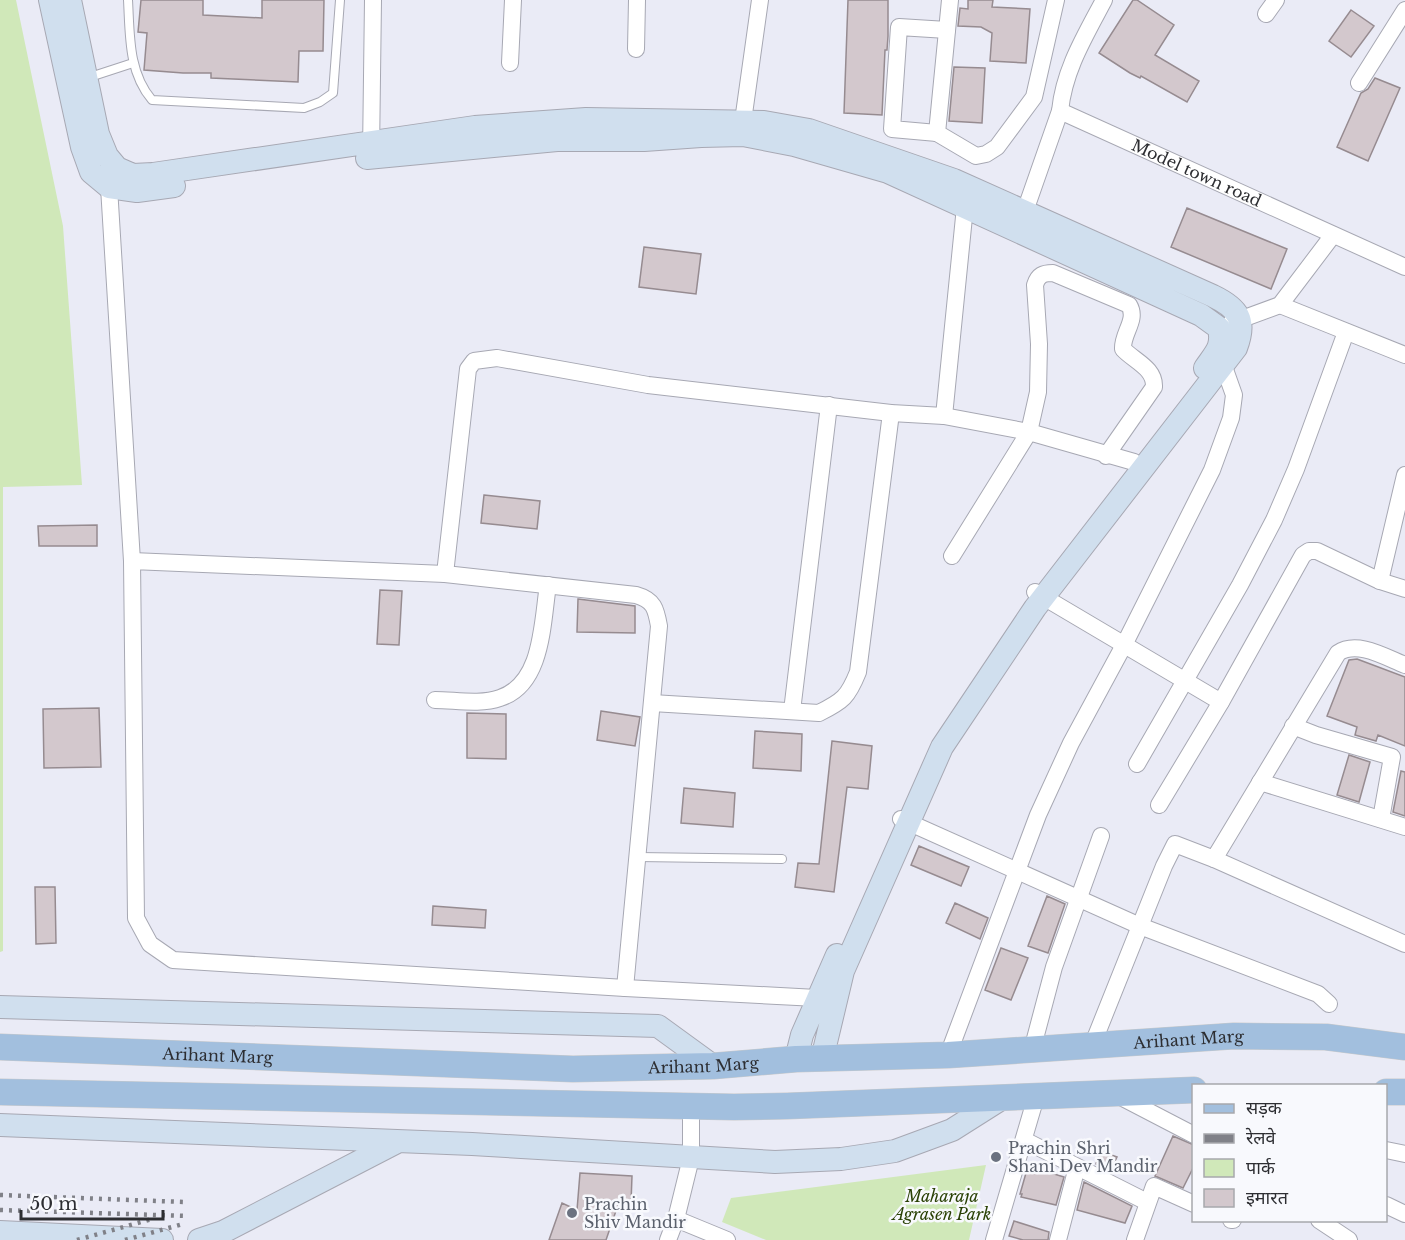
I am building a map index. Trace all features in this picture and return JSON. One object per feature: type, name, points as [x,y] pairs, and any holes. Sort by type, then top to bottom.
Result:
[{"type":"main road","name":"Arihant Marg","points":[[0,1047],[573,1069],[713,1066],[796,1059],[948,1055],[1245,1036],[1326,1037],[1405,1047]]},
{"type":"main road","points":[[0,1092],[787,1106],[1192,1090]]},
{"type":"main road","points":[[1387,1092],[1405,1092]]},
{"type":"street","points":[[50,0],[77,80],[107,156],[117,168],[133,175],[371,150],[557,140],[644,140],[743,135],[794,145],[888,172],[965,207],[1021,222]]},
{"type":"street","points":[[70,0],[82,147],[91,172],[110,187],[137,191],[371,150],[475,127],[586,119],[764,122],[808,130],[954,180],[1021,222],[1201,315],[1229,324],[1241,335],[1236,348],[1139,465],[1039,594],[931,748],[905,820],[843,971],[822,1059]]},
{"type":"street","points":[[371,150],[373,0]]},
{"type":"street","points":[[510,63],[513,0]]},
{"type":"street","points":[[636,48],[637,0]]},
{"type":"street","points":[[743,121],[760,0]]},
{"type":"street","points":[[937,133],[950,0]]},
{"type":"street","points":[[947,30],[899,27],[892,129],[937,133],[976,156],[986,154],[997,147],[1034,97],[1056,0]]},
{"type":"street","points":[[1021,222],[1060,111],[1061,95],[1070,65],[1104,0]]},
{"type":"street","points":[[1359,83],[1405,10]]},
{"type":"street","name":"Model town road","points":[[1060,111],[1405,267]]},
{"type":"street","points":[[110,187],[132,561],[136,918],[150,944],[173,960],[817,998]]},
{"type":"street","points":[[944,416],[965,207]]},
{"type":"street","points":[[1139,465],[1220,348],[1221,339],[1229,324],[1280,305],[1333,235]]},
{"type":"street","points":[[952,556],[1029,432],[1038,392],[1039,344],[1035,285],[1044,273],[1053,273],[1129,305],[1133,311],[1123,341],[1123,349],[1150,372],[1154,379],[1150,394],[1106,456]]},
{"type":"street","points":[[1280,305],[1405,356]]},
{"type":"street","points":[[1137,764],[1240,585],[1274,520],[1296,469],[1346,332]]},
{"type":"street","points":[[444,574],[468,369],[474,361],[497,358],[648,385],[891,413],[944,416],[1029,432],[1139,465]]},
{"type":"street","points":[[948,1055],[1038,815],[1071,743],[1124,645],[1212,470],[1231,418],[1234,395],[1223,364]]},
{"type":"street","points":[[792,711],[829,405]]},
{"type":"street","points":[[652,703],[819,713],[835,705],[850,692],[858,672],[891,413]]},
{"type":"street","points":[[1380,581],[1405,475]]},
{"type":"street","points":[[1159,806],[1221,702],[1303,555],[1310,551],[1317,551],[1380,581],[1405,589]]},
{"type":"street","points":[[132,561],[444,574],[648,598],[656,611],[659,626],[625,988]]},
{"type":"street","points":[[435,700],[484,701],[500,698],[517,690],[530,675],[537,654],[548,585]]},
{"type":"street","points":[[1039,594],[1221,702]]},
{"type":"street","points":[[1214,859],[1338,653],[1355,646],[1405,665]]},
{"type":"street","points":[[1293,726],[1392,757],[1381,819]]},
{"type":"street","points":[[1260,783],[1405,827]]},
{"type":"street","points":[[905,820],[1140,926],[1318,994],[1329,1004]]},
{"type":"street","points":[[796,1059],[802,1035],[817,998],[905,820]]},
{"type":"street","points":[[1032,1050],[1054,968],[1101,836]]},
{"type":"street","points":[[1092,1046],[1164,866],[1175,844],[1405,944]]},
{"type":"street","points":[[0,1007],[658,1026],[713,1066]]},
{"type":"street","points":[[1114,1094],[1192,1134]]},
{"type":"street","points":[[994,1240],[1036,1097]]},
{"type":"street","points":[[0,1125],[398,1142],[775,1162],[841,1159],[895,1151],[952,1130],[1001,1099]]},
{"type":"street","points":[[668,1240],[676,1219],[691,1158],[691,1106]]},
{"type":"street","points":[[1024,1140],[1147,1202]]},
{"type":"street","points":[[199,1240],[223,1232],[398,1142]]},
{"type":"street","points":[[1387,1150],[1405,1154]]},
{"type":"street","points":[[1059,1240],[1077,1167]]},
{"type":"street","points":[[1134,1240],[1154,1186],[1192,1203]]},
{"type":"street","points":[[1387,1205],[1405,1214]]},
{"type":"street","points":[[676,1219],[727,1240]]},
{"type":"street","points":[[1321,1222],[1349,1240]]},
{"type":"street","points":[[0,1232],[162,1240]]},
{"type":"lane","points":[[128,0],[133,63],[144,90],[152,100],[304,108],[320,102],[333,93],[339,0]]},
{"type":"lane","points":[[77,80],[133,63]]},
{"type":"lane","points":[[638,857],[782,860]]},
{"type":"green space","points":[[0,0],[16,0],[63,226],[82,485],[3,487],[3,951],[0,952]]},
{"type":"green space","name":"Maharaja Agrasen Park","points":[[986,1165],[969,1240],[766,1240],[722,1222],[731,1198]]},
{"type":"building","points":[[141,0],[203,0],[203,15],[262,18],[262,0],[324,0],[323,51],[299,51],[298,82],[211,78],[211,73],[144,70],[147,33],[138,32]]},
{"type":"building","points":[[848,0],[888,0],[888,36],[887,50],[885,50],[882,115],[844,113]]},
{"type":"building","points":[[968,0],[993,0],[992,7],[1030,9],[1026,63],[990,61],[992,33],[981,27],[958,26],[960,8],[968,9]]},
{"type":"building","points":[[1133,0],[1137,0],[1174,25],[1155,55],[1199,81],[1187,102],[1141,76],[1140,78],[1130,73],[1099,53]]},
{"type":"building","points":[[1351,10],[1374,26],[1351,57],[1329,41]]},
{"type":"building","points":[[954,67],[985,68],[982,123],[949,121]]},
{"type":"building","points":[[1375,78],[1400,88],[1368,161],[1337,147],[1361,93],[1368,89]]},
{"type":"building","points":[[1187,208],[1287,249],[1271,289],[1171,247]]},
{"type":"building","points":[[644,247],[701,254],[696,294],[639,287]]},
{"type":"building","points":[[484,495],[540,501],[537,529],[481,523]]},
{"type":"building","points":[[97,525],[97,546],[39,546],[38,526]]},
{"type":"building","points":[[380,590],[402,591],[399,645],[377,644]]},
{"type":"building","points":[[578,599],[635,606],[635,633],[577,632]]},
{"type":"building","points":[[1357,659],[1405,677],[1405,746],[1378,735],[1376,741],[1355,735],[1357,727],[1327,716],[1349,660]]},
{"type":"building","points":[[99,708],[101,767],[44,768],[43,709]]},
{"type":"building","points":[[601,711],[640,717],[635,746],[597,740]]},
{"type":"building","points":[[467,713],[506,714],[506,759],[467,758]]},
{"type":"building","points":[[755,731],[802,734],[801,771],[753,768]]},
{"type":"building","points":[[832,741],[872,746],[868,789],[847,787],[834,892],[795,887],[798,863],[819,864]]},
{"type":"building","points":[[1349,755],[1370,762],[1359,802],[1337,795]]},
{"type":"building","points":[[1401,771],[1405,772],[1405,816],[1393,812]]},
{"type":"building","points":[[684,788],[735,793],[733,827],[681,823]]},
{"type":"building","points":[[919,846],[969,867],[961,886],[911,865]]},
{"type":"building","points":[[35,887],[55,887],[56,943],[36,944]]},
{"type":"building","points":[[1047,896],[1065,904],[1048,953],[1028,946]]},
{"type":"building","points":[[955,903],[988,918],[980,939],[946,923]]},
{"type":"building","points":[[433,906],[486,910],[485,928],[432,925]]},
{"type":"building","points":[[1001,948],[1028,958],[1011,1000],[985,990]]},
{"type":"building","points":[[1173,1136],[1192,1144],[1192,1170],[1183,1188],[1155,1176]]},
{"type":"building","points":[[1100,1151],[1117,1157],[1110,1172],[1096,1164]]},
{"type":"building","points":[[1028,1166],[1064,1177],[1056,1205],[1021,1197]]},
{"type":"building","points":[[580,1173],[632,1176],[631,1203],[619,1202],[606,1240],[549,1240],[562,1203],[577,1210]]},
{"type":"building","points":[[1084,1182],[1132,1206],[1125,1223],[1077,1210]]},
{"type":"building","points":[[1014,1221],[1049,1232],[1048,1240],[1023,1240],[1009,1236]]},
{"type":"railway","points":[[0,1195],[184,1202]]},
{"type":"railway","points":[[0,1210],[188,1216]]},
{"type":"railway","points":[[77,1240],[152,1219]]},
{"type":"railway","points":[[125,1240],[183,1224]]},
{"type":"place","name":"Prachin Shri Shani Dev Mandir","points":[[996,1157]]},
{"type":"place","name":"Prachin Shiv Mandir","points":[[572,1213]]}]
